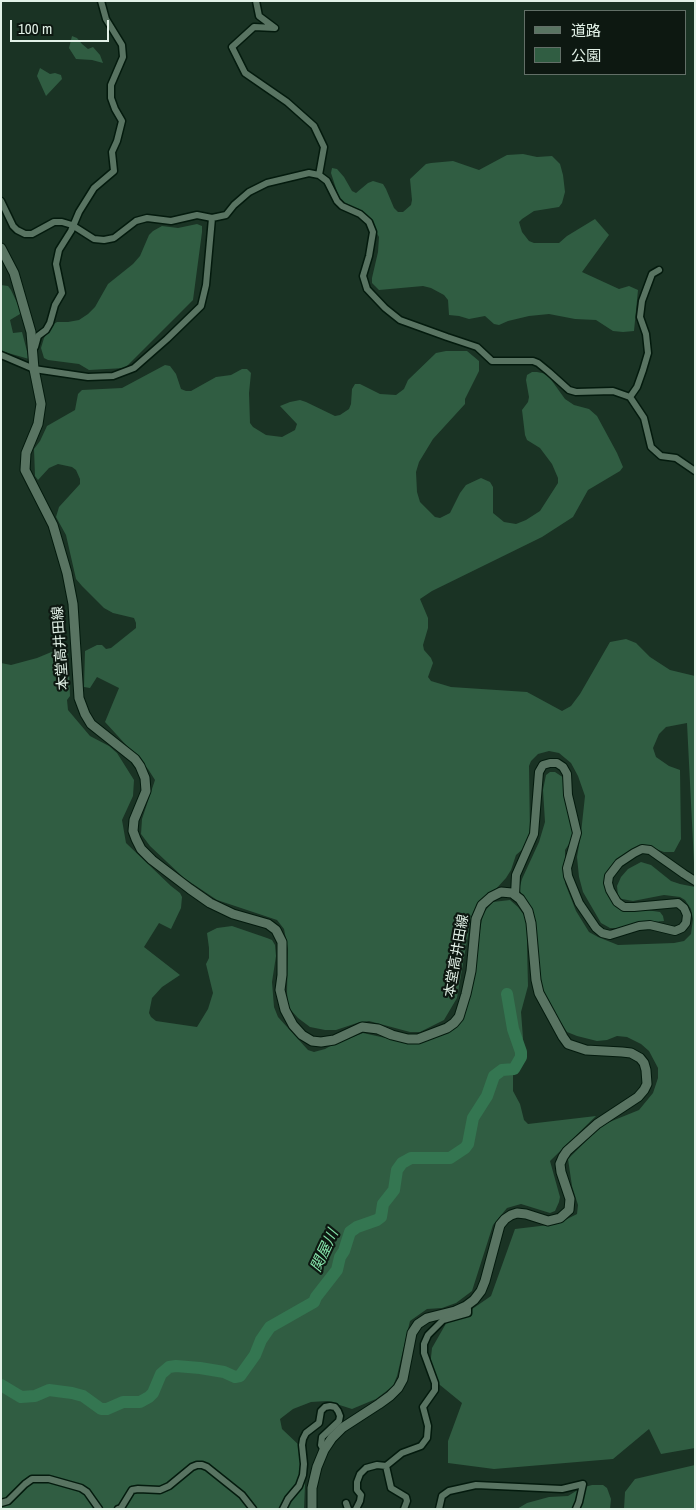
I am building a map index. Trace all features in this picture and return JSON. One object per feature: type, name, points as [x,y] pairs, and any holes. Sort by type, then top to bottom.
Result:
[{"type":"main road","name":"本堂高井田線","points":[[1,248],[14,274],[31,332],[34,369],[41,404],[38,424],[26,453],[25,470],[53,525],[67,572],[73,604],[79,698],[85,714],[91,724],[135,759],[145,778],[146,791],[134,820],[133,831],[141,849],[152,860],[210,903],[233,914],[268,924],[276,930],[282,942],[280,990],[285,1010],[292,1025],[302,1035],[312,1041],[334,1040],[362,1027],[378,1029],[408,1039],[418,1038],[447,1028],[454,1023],[459,1016],[466,994],[471,971],[476,919],[482,905],[500,892],[515,894]]},
{"type":"main road","points":[[312,1509],[312,1488],[317,1467],[324,1450],[342,1428],[379,1404],[398,1388],[403,1379],[412,1333],[418,1324],[427,1318],[455,1311],[474,1300],[480,1291],[493,1256],[500,1226],[505,1219],[517,1213],[548,1221],[555,1220],[569,1210],[570,1199],[561,1172],[560,1164],[562,1157],[597,1124],[638,1096],[647,1084],[648,1076],[644,1063],[640,1058],[631,1053],[586,1050],[568,1044],[562,1037],[539,993],[530,917],[528,911],[515,894]]},
{"type":"street","points":[[33,355],[38,336],[46,330],[50,323],[55,305],[62,293],[56,259],[59,250],[71,231],[78,212],[94,188],[114,171],[112,152],[122,121],[114,109],[111,98],[111,85],[123,57],[122,46],[106,19],[101,1]]},
{"type":"street","points":[[256,1],[259,16],[275,28],[254,27],[232,47],[245,73],[288,102],[314,126],[324,146],[318,175]]},
{"type":"street","points":[[1,201],[13,226],[25,234],[39,232],[54,222],[62,222],[72,225],[94,239],[104,240],[114,238],[136,221],[147,218],[171,221],[197,215],[212,218],[226,215],[249,192],[267,183],[309,173],[318,175],[327,181],[337,201],[342,206],[360,214],[369,222],[373,232],[363,276],[367,290],[400,320],[477,347],[492,361],[533,361],[538,363],[569,390],[576,392],[613,391],[630,397],[644,418],[651,447],[661,456],[676,458],[695,471]]},
{"type":"street","points":[[1,355],[34,369],[88,377],[113,376],[134,368],[201,306],[206,285],[212,218]]},
{"type":"street","points":[[630,397],[643,370],[648,353],[646,334],[640,317],[642,301],[652,274],[659,270]]},
{"type":"street","points":[[515,894],[516,875],[534,834],[540,772],[543,765],[550,762],[557,763],[563,767],[567,774],[568,795],[577,834],[567,868],[568,876],[579,903],[596,928],[602,933],[610,935],[639,926],[650,925],[675,931],[682,928],[686,923],[687,915],[684,908],[678,903],[624,907],[617,902],[610,890],[609,876],[619,864],[634,853],[650,850],[695,880]]},
{"type":"street","points":[[356,1509],[361,1496],[357,1490],[357,1482],[360,1474],[366,1468],[376,1465],[386,1466],[402,1454],[421,1446],[427,1438],[428,1426],[423,1407],[435,1390],[435,1383],[424,1353],[424,1344],[428,1335],[444,1320],[468,1313],[466,1306]]},
{"type":"street","points":[[283,1509],[288,1499],[299,1486],[303,1475],[303,1439],[306,1433],[319,1423],[321,1411],[325,1407],[330,1406],[335,1407],[340,1416],[339,1420],[322,1436],[321,1445],[324,1450]]},
{"type":"street","points":[[118,1509],[121,1508],[132,1490],[160,1490],[169,1486],[192,1467],[202,1465],[242,1495],[253,1509]]},
{"type":"street","points":[[386,1466],[391,1488],[406,1497],[407,1501],[404,1509]]},
{"type":"street","points":[[1,1503],[8,1501],[25,1484],[32,1480],[49,1479],[80,1488],[87,1492],[99,1509]]},
{"type":"street","points":[[438,1509],[442,1496],[449,1490],[476,1485],[562,1489],[583,1484],[576,1509]]},
{"type":"green space","points":[[72,36],[77,38],[88,49],[93,47],[100,55],[103,63],[76,59],[69,48]]},
{"type":"green space","points":[[40,68],[50,74],[61,75],[62,79],[46,96],[37,76]]},
{"type":"green space","points":[[523,154],[537,157],[552,156],[560,164],[565,192],[559,207],[534,211],[522,219],[519,222],[522,232],[529,241],[534,243],[559,243],[595,219],[609,235],[582,272],[619,289],[629,286],[638,290],[634,331],[613,331],[596,320],[575,319],[549,314],[529,316],[499,325],[494,324],[485,316],[469,319],[449,315],[448,300],[444,295],[431,288],[423,286],[379,290],[372,283],[379,237],[367,216],[359,209],[340,201],[331,173],[332,168],[337,169],[352,191],[356,193],[373,181],[383,184],[394,208],[398,212],[403,212],[411,205],[410,179],[426,164],[453,161],[479,170],[507,155]]},
{"type":"green space","points":[[197,224],[202,226],[202,232],[193,300],[125,368],[89,370],[79,364],[44,358],[41,348],[44,338],[52,325],[57,322],[79,320],[88,314],[95,307],[108,284],[140,256],[149,235],[153,231],[162,226],[178,228]]},
{"type":"green space","points":[[1,285],[8,286],[20,309],[20,314],[10,320],[13,333],[22,332],[29,359],[1,351]]},
{"type":"green space","points":[[467,351],[479,361],[479,371],[465,399],[465,404],[433,439],[419,462],[416,472],[417,492],[420,502],[435,517],[440,518],[450,513],[466,485],[481,478],[490,482],[493,487],[493,513],[504,522],[516,524],[540,511],[558,483],[558,478],[552,464],[540,448],[527,440],[525,435],[522,410],[529,397],[527,375],[532,372],[547,374],[565,399],[574,405],[589,409],[597,416],[623,467],[620,471],[588,490],[573,517],[542,537],[432,591],[420,599],[428,618],[428,628],[423,645],[424,650],[433,663],[428,677],[431,681],[451,687],[527,692],[562,711],[571,706],[580,694],[610,642],[626,639],[636,643],[650,657],[670,670],[695,676],[695,864],[687,723],[666,727],[659,734],[653,748],[656,757],[669,766],[680,770],[681,839],[674,852],[664,852],[650,847],[645,848],[620,857],[609,869],[607,889],[619,906],[660,912],[664,921],[639,923],[625,928],[610,928],[601,923],[583,892],[579,877],[577,857],[585,796],[578,776],[571,763],[559,753],[549,751],[538,754],[529,766],[530,834],[524,848],[516,855],[506,878],[496,889],[483,898],[471,918],[457,998],[444,1020],[420,1032],[410,1032],[369,1021],[336,1030],[325,1030],[310,1027],[288,1007],[288,949],[284,929],[277,920],[217,900],[184,878],[150,846],[141,834],[142,819],[155,780],[148,769],[105,722],[119,688],[97,677],[90,688],[84,687],[85,651],[97,645],[102,645],[106,649],[111,648],[136,628],[136,623],[134,618],[113,613],[104,608],[76,579],[66,535],[56,517],[59,507],[80,484],[80,479],[76,470],[72,467],[58,464],[49,468],[38,480],[35,476],[34,449],[47,426],[75,410],[78,394],[82,390],[122,388],[165,365],[170,366],[176,374],[181,389],[186,391],[191,391],[216,377],[231,375],[242,369],[247,369],[251,373],[249,393],[250,423],[266,435],[282,437],[295,430],[297,424],[280,406],[300,400],[335,416],[340,415],[349,409],[352,389],[355,384],[360,384],[380,394],[396,395],[404,389],[408,380],[436,353]]},
{"type":"green space","points":[[61,648],[68,648],[70,696],[67,700],[68,710],[90,736],[109,746],[117,753],[134,780],[133,796],[122,820],[126,843],[182,897],[181,908],[171,929],[159,923],[144,947],[180,975],[162,987],[152,998],[149,1013],[151,1017],[156,1021],[197,1027],[208,1009],[213,993],[206,964],[209,958],[207,933],[217,928],[232,926],[272,940],[275,945],[276,956],[272,982],[274,1007],[278,1017],[308,1050],[314,1052],[325,1049],[363,1033],[413,1044],[424,1041],[452,1029],[466,1011],[483,913],[493,902],[510,900],[527,919],[529,929],[527,945],[528,986],[521,1012],[523,1038],[513,1075],[513,1091],[520,1104],[524,1120],[528,1124],[596,1116],[550,1161],[560,1197],[555,1211],[550,1213],[521,1204],[507,1208],[493,1225],[472,1291],[456,1303],[442,1308],[427,1309],[410,1321],[393,1386],[376,1399],[352,1409],[327,1401],[311,1402],[293,1409],[280,1419],[282,1429],[301,1447],[306,1462],[304,1509],[1,1509],[1,663],[11,665],[37,658]]},
{"type":"green space","points":[[550,772],[555,772],[564,778],[574,826],[571,841],[565,850],[565,883],[576,911],[589,932],[618,945],[684,941],[691,934],[693,919],[691,909],[685,900],[680,897],[664,895],[633,901],[622,899],[618,896],[617,886],[621,877],[628,869],[641,862],[651,865],[671,881],[695,887],[695,1448],[661,1454],[649,1429],[613,1459],[494,1469],[448,1463],[448,1441],[462,1403],[429,1376],[432,1348],[448,1320],[465,1314],[491,1296],[515,1229],[557,1224],[577,1214],[578,1205],[572,1186],[568,1159],[602,1125],[639,1110],[653,1093],[658,1078],[658,1068],[649,1051],[641,1044],[627,1037],[617,1036],[597,1041],[567,1032],[543,996],[534,921],[519,889],[539,842],[545,822],[543,790],[546,775]]},
{"type":"green space","points":[[695,1465],[695,1509],[624,1509],[625,1492],[635,1479]]},
{"type":"green space","points":[[603,1485],[607,1488],[611,1499],[610,1509],[517,1509],[527,1503],[549,1497],[568,1496],[581,1488]]},
{"type":"waterway","name":"関屋川","points":[[1,1385],[21,1397],[35,1396],[49,1390],[72,1393],[83,1396],[101,1409],[107,1409],[123,1402],[140,1402],[149,1397],[153,1393],[161,1374],[169,1367],[200,1368],[224,1372],[235,1377],[240,1376],[255,1355],[261,1340],[270,1327],[314,1302],[337,1270],[350,1232],[381,1217],[383,1204],[394,1190],[397,1170],[402,1163],[411,1158],[450,1158],[468,1144],[473,1118],[487,1096],[494,1076],[502,1070],[514,1069],[521,1057],[513,1029],[507,994]]}]
